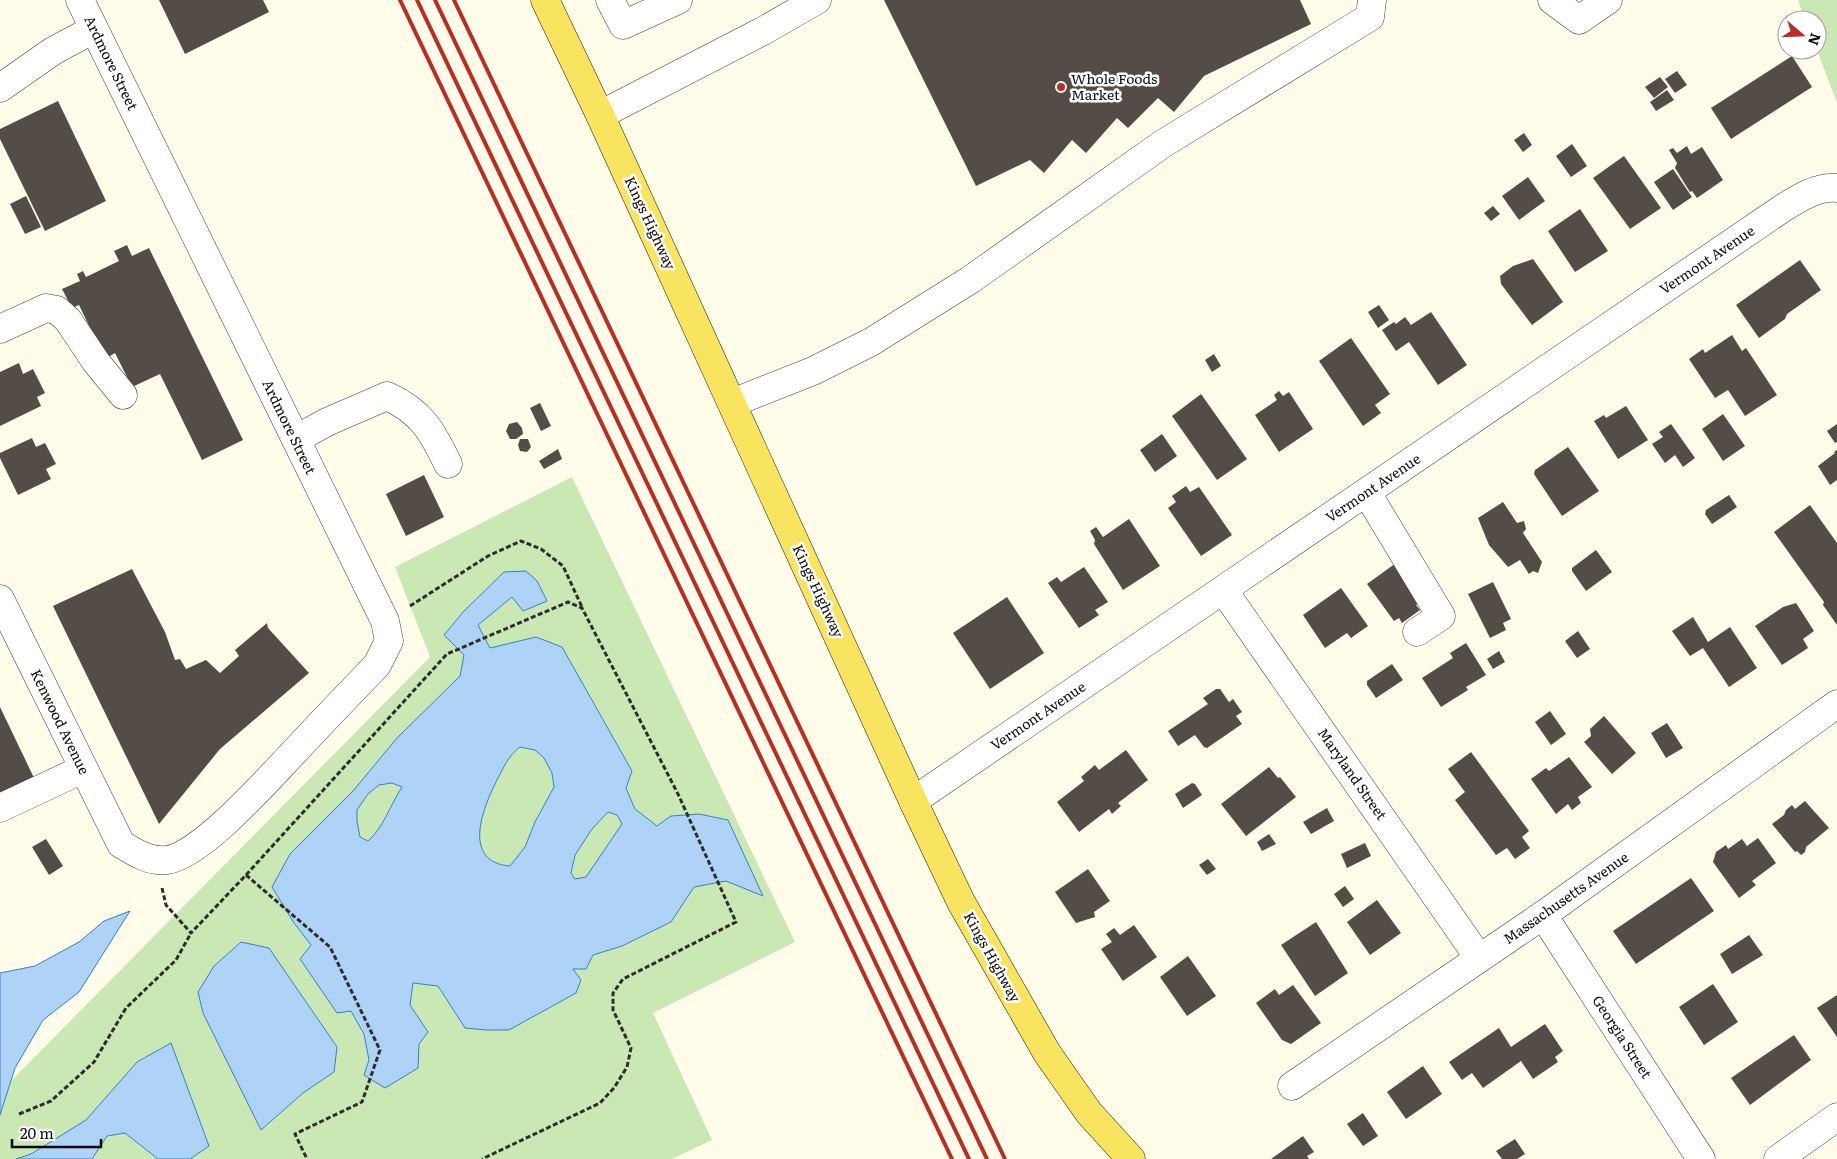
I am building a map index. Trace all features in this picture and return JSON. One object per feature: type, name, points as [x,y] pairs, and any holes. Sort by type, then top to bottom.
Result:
[{"type":"main road","name":"Kings Highway","points":[[546,0],[962,902],[1047,1053],[1089,1113],[1131,1159]]},
{"type":"street","name":"Ardmore Street","points":[[80,0],[385,621],[388,641],[377,665],[231,818],[187,852],[168,860],[153,860]]},
{"type":"street","points":[[610,0],[623,25],[678,0]]},
{"type":"street","points":[[600,115],[762,31],[817,0]]},
{"type":"street","points":[[732,403],[813,371],[871,342],[970,280],[1164,143],[1370,16],[1372,0]]},
{"type":"street","points":[[1552,0],[1579,20],[1608,0]]},
{"type":"street","points":[[0,88],[53,51],[94,29]]},
{"type":"street","name":"Vermont Avenue","points":[[914,801],[1783,208],[1800,197],[1818,191],[1837,188]]},
{"type":"street","points":[[0,330],[46,308],[57,310],[68,320],[96,362],[123,395]]},
{"type":"street","points":[[296,439],[327,422],[387,396],[403,403],[431,430],[448,464]]},
{"type":"street","points":[[1367,493],[1441,616],[1417,632]]},
{"type":"street","name":"Maryland Street","points":[[1224,590],[1479,958]]},
{"type":"street","name":"Kenwood Avenue","points":[[2,609],[121,844],[139,855],[153,860]]},
{"type":"street","name":"Massachusetts Avenue","points":[[1292,1086],[1543,915],[1837,704]]},
{"type":"street","points":[[0,808],[83,768]]},
{"type":"street","name":"Georgia Street","points":[[1543,915],[1701,1159]]},
{"type":"street","points":[[1778,1159],[1837,1117]]},
{"type":"path","points":[[385,621],[425,598],[488,556],[521,541],[541,549],[563,566],[582,608],[678,794],[736,922],[623,979],[613,993],[613,1010],[631,1048],[627,1067],[614,1088],[600,1103],[482,1159]]},
{"type":"path","points":[[19,1114],[51,1101],[94,1062],[126,1008],[176,960],[190,933],[246,875],[447,654],[568,602],[582,608]]},
{"type":"path","points":[[153,860],[166,905],[190,933]]},
{"type":"path","points":[[246,875],[330,947],[380,1050],[362,1102],[295,1134],[307,1159]]},
{"type":"green space","points":[[1798,0],[1837,0],[1837,103],[1821,60],[1827,60],[1827,10],[1802,10]]},
{"type":"green space","points":[[572,477],[795,942],[653,1013],[712,1140],[672,1159],[0,1159],[0,1092],[430,657],[395,567]]},
{"type":"water","points":[[526,571],[537,581],[547,601],[523,611],[512,597],[478,625],[490,648],[536,637],[562,647],[632,771],[626,788],[635,809],[657,826],[671,816],[699,814],[728,820],[763,896],[726,881],[694,887],[671,922],[622,946],[593,955],[586,969],[573,969],[581,980],[576,993],[509,1030],[465,1028],[438,986],[413,983],[410,1005],[428,1032],[419,1044],[418,1068],[385,1088],[364,1075],[369,1060],[364,1034],[351,1011],[337,1013],[300,959],[311,945],[294,923],[272,887],[290,854],[353,791],[397,738],[460,676],[464,655],[444,635],[464,611],[504,572]],"holes":[[[520,747],[535,750],[544,758],[552,773],[554,787],[535,822],[525,847],[510,866],[495,862],[486,855],[481,845],[480,833],[482,820],[491,793],[506,763]],[[392,783],[402,787],[383,823],[368,841],[360,837],[357,810],[368,794],[379,785]],[[608,812],[617,815],[622,824],[586,877],[575,879],[571,873],[575,855],[592,829]]]},
{"type":"water","points":[[130,911],[79,992],[43,1020],[15,1068],[0,1115],[0,973],[35,966],[79,942],[104,921]]},
{"type":"water","points":[[241,942],[269,948],[337,1047],[334,1072],[303,1093],[261,1130],[203,1013],[198,992],[214,966]]},
{"type":"water","points":[[171,1043],[209,1146],[190,1159],[158,1159],[125,1133],[107,1136],[92,1159],[16,1159],[31,1154],[86,1120],[137,1062]]},
{"type":"building","points":[[159,0],[263,0],[269,12],[185,54]]},
{"type":"building","name":"Whole Foods Market","points":[[884,0],[1300,0],[1311,24],[1204,76],[1174,112],[1158,98],[1128,128],[1117,118],[1086,153],[1072,140],[1044,173],[1030,160],[976,186]]},
{"type":"building","points":[[1786,60],[1795,60],[1812,87],[1731,139],[1711,108]]},
{"type":"building","points":[[1677,71],[1687,85],[1675,93],[1665,79]]},
{"type":"building","points":[[1660,77],[1668,87],[1654,98],[1645,87]]},
{"type":"building","points":[[1667,90],[1674,100],[1656,111],[1650,102]]},
{"type":"building","points":[[58,101],[106,201],[45,231],[0,139],[0,129]]},
{"type":"building","points":[[1524,133],[1532,145],[1523,152],[1514,140]]},
{"type":"building","points":[[1572,144],[1587,166],[1571,177],[1556,156]]},
{"type":"building","points":[[1687,146],[1691,154],[1702,147],[1723,180],[1697,198],[1692,191],[1690,192],[1675,168],[1677,163],[1669,150],[1673,148],[1677,153]]},
{"type":"building","points":[[1624,156],[1661,208],[1630,229],[1593,178]]},
{"type":"building","points":[[1673,169],[1692,197],[1673,210],[1654,182]]},
{"type":"building","points":[[1528,177],[1545,201],[1519,220],[1502,196]]},
{"type":"building","points":[[26,196],[41,227],[25,234],[10,204]]},
{"type":"building","points":[[1493,206],[1500,214],[1491,221],[1484,213]]},
{"type":"building","points":[[1580,209],[1608,251],[1575,272],[1548,231]]},
{"type":"building","points":[[127,245],[132,256],[149,248],[243,440],[202,460],[160,374],[132,387],[115,353],[105,359],[79,305],[72,308],[62,289],[80,281],[77,274],[83,271],[86,277],[119,261],[114,251]]},
{"type":"building","points":[[1533,259],[1563,302],[1532,325],[1501,284],[1500,276],[1513,266]]},
{"type":"building","points":[[1800,260],[1821,290],[1787,314],[1785,319],[1759,338],[1736,305]]},
{"type":"building","points":[[1379,305],[1389,320],[1378,328],[1368,312]]},
{"type":"building","points":[[1431,312],[1467,365],[1438,385],[1409,342],[1396,351],[1382,330],[1394,322],[1396,324],[1405,317],[1411,325]]},
{"type":"building","points":[[1732,335],[1742,351],[1746,348],[1777,395],[1745,416],[1728,390],[1715,398],[1689,359],[1703,349],[1705,353]]},
{"type":"building","points":[[1351,338],[1390,394],[1375,405],[1381,413],[1363,426],[1319,361]]},
{"type":"building","points":[[1214,354],[1221,366],[1212,372],[1205,360]]},
{"type":"building","points":[[19,363],[23,374],[33,369],[45,393],[37,397],[41,406],[0,426],[0,372]]},
{"type":"building","points":[[1279,391],[1283,396],[1289,392],[1313,429],[1279,452],[1255,415],[1277,400],[1274,395]]},
{"type":"building","points":[[1201,394],[1247,459],[1217,480],[1172,416]]},
{"type":"building","points":[[540,403],[551,426],[541,431],[530,408]]},
{"type":"building","points":[[1626,406],[1648,440],[1618,459],[1594,421],[1604,415],[1606,418]]},
{"type":"building","points":[[1723,414],[1745,446],[1723,461],[1702,429]]},
{"type":"building","points":[[517,422],[522,428],[523,434],[516,439],[510,439],[506,431],[509,424]]},
{"type":"building","points":[[1671,424],[1695,458],[1683,467],[1675,455],[1665,463],[1652,444],[1663,437],[1659,432]]},
{"type":"building","points":[[1837,424],[1837,442],[1835,443],[1827,431]]},
{"type":"building","points":[[1162,434],[1177,456],[1155,472],[1140,450]]},
{"type":"building","points":[[32,438],[36,447],[45,443],[56,464],[46,469],[51,479],[18,495],[0,458],[0,453]]},
{"type":"building","points":[[520,439],[528,439],[531,447],[527,452],[520,451],[518,445]]},
{"type":"building","points":[[1568,447],[1599,491],[1562,516],[1534,474],[1535,470]]},
{"type":"building","points":[[558,449],[562,459],[544,469],[539,461]]},
{"type":"building","points":[[1837,450],[1837,480],[1830,485],[1818,466]]},
{"type":"building","points":[[424,475],[444,517],[406,536],[386,494]]},
{"type":"building","points":[[1186,486],[1190,492],[1199,487],[1232,535],[1201,556],[1168,508],[1176,502],[1172,496]]},
{"type":"building","points":[[1729,495],[1737,507],[1712,524],[1705,514],[1706,510]]},
{"type":"building","points":[[1503,502],[1517,523],[1524,521],[1526,529],[1523,533],[1542,562],[1538,573],[1533,571],[1529,574],[1520,560],[1508,567],[1489,545],[1478,518]]},
{"type":"building","points":[[1810,505],[1837,543],[1837,625],[1823,605],[1824,602],[1774,532]]},
{"type":"building","points":[[1129,519],[1160,566],[1123,590],[1094,544],[1095,540],[1090,531],[1096,527],[1103,537]]},
{"type":"building","points":[[1596,550],[1612,572],[1586,591],[1572,571],[1572,568]]},
{"type":"building","points":[[1396,563],[1423,600],[1416,605],[1420,610],[1402,623],[1399,618],[1394,621],[1367,584]]},
{"type":"building","points":[[1084,567],[1108,602],[1095,610],[1099,615],[1079,628],[1048,583],[1057,577],[1061,582]]},
{"type":"building","points":[[132,569],[165,632],[175,660],[180,659],[186,669],[206,660],[220,673],[239,656],[235,650],[267,623],[268,628],[309,673],[220,749],[159,824],[53,606]]},
{"type":"building","points":[[1493,582],[1511,619],[1503,623],[1506,630],[1490,638],[1468,594]]},
{"type":"building","points":[[1341,588],[1368,626],[1351,638],[1347,633],[1325,648],[1303,615]]},
{"type":"building","points":[[1007,597],[1044,653],[990,689],[953,633]]},
{"type":"building","points":[[1796,603],[1814,631],[1803,639],[1808,648],[1782,665],[1755,626],[1783,607]]},
{"type":"building","points":[[1693,617],[1708,642],[1730,627],[1757,668],[1729,687],[1703,648],[1690,656],[1672,631]]},
{"type":"building","points":[[1578,631],[1590,649],[1577,658],[1565,641]]},
{"type":"building","points":[[1466,643],[1486,675],[1466,687],[1468,690],[1441,707],[1422,678],[1453,658],[1450,653]]},
{"type":"building","points":[[1499,651],[1505,662],[1493,669],[1487,659]]},
{"type":"building","points":[[1392,664],[1403,680],[1376,698],[1367,685],[1367,681]]},
{"type":"building","points":[[1216,689],[1220,689],[1229,702],[1233,699],[1242,712],[1236,716],[1242,724],[1207,748],[1204,747],[1195,735],[1178,746],[1168,731],[1208,704],[1203,698]]},
{"type":"building","points":[[0,707],[36,782],[0,800]]},
{"type":"building","points":[[1550,711],[1566,734],[1551,745],[1535,722]]},
{"type":"building","points":[[1604,716],[1636,753],[1612,774],[1584,742],[1591,736],[1590,729]]},
{"type":"building","points":[[1667,723],[1683,748],[1666,758],[1651,733]]},
{"type":"building","points":[[1126,750],[1148,780],[1118,803],[1121,806],[1112,814],[1109,809],[1079,832],[1057,802],[1084,781],[1081,777],[1095,765],[1099,770]]},
{"type":"building","points":[[1471,752],[1529,831],[1522,837],[1530,848],[1515,859],[1507,848],[1496,855],[1455,800],[1465,792],[1448,769]]},
{"type":"building","points":[[1569,757],[1592,787],[1578,797],[1581,803],[1572,810],[1568,804],[1556,814],[1531,779],[1546,768],[1549,771]]},
{"type":"building","points":[[1269,767],[1296,797],[1246,836],[1221,804]]},
{"type":"building","points":[[1192,783],[1195,784],[1202,795],[1183,808],[1175,794]]},
{"type":"building","points":[[1805,801],[1829,828],[1806,847],[1805,852],[1801,855],[1797,851],[1795,852],[1772,824],[1784,815],[1786,810],[1792,805],[1795,809]]},
{"type":"building","points":[[1327,808],[1334,821],[1311,834],[1303,822]]},
{"type":"building","points":[[1269,834],[1276,844],[1262,851],[1257,842]]},
{"type":"building","points":[[1758,838],[1776,863],[1752,881],[1756,885],[1739,898],[1713,862],[1716,852],[1726,845],[1728,849],[1742,839],[1747,846]]},
{"type":"building","points":[[46,839],[63,866],[49,875],[32,847]]},
{"type":"building","points":[[1365,843],[1371,856],[1347,868],[1341,854]]},
{"type":"building","points":[[1208,859],[1216,869],[1207,875],[1199,865]]},
{"type":"building","points":[[1088,869],[1110,901],[1094,912],[1095,917],[1076,923],[1055,892]]},
{"type":"building","points":[[1691,878],[1714,911],[1636,964],[1613,931]]},
{"type":"building","points":[[1345,886],[1354,899],[1343,907],[1334,894]]},
{"type":"building","points":[[1377,900],[1401,933],[1370,955],[1347,922]]},
{"type":"building","points":[[1316,922],[1348,973],[1315,996],[1281,945]]},
{"type":"building","points":[[1134,925],[1157,957],[1123,981],[1101,949],[1112,942],[1106,934],[1114,928],[1120,935]]},
{"type":"building","points":[[1749,935],[1763,955],[1732,974],[1720,954]]},
{"type":"building","points":[[1188,956],[1216,996],[1187,1016],[1160,977]]},
{"type":"building","points":[[1713,984],[1738,1022],[1704,1045],[1679,1007]]},
{"type":"building","points":[[1293,985],[1321,1023],[1291,1044],[1282,1040],[1256,1003],[1275,989],[1279,995]]},
{"type":"building","points":[[1837,995],[1837,1037],[1817,1008]]},
{"type":"building","points":[[1545,1024],[1563,1051],[1555,1057],[1558,1062],[1533,1079],[1521,1061],[1483,1088],[1472,1073],[1462,1080],[1449,1062],[1499,1028],[1511,1047]]},
{"type":"building","points":[[1794,1035],[1811,1060],[1750,1105],[1731,1078]]},
{"type":"building","points":[[1423,1066],[1442,1094],[1406,1119],[1387,1092]]},
{"type":"building","points":[[1363,1113],[1378,1136],[1363,1146],[1347,1124]]},
{"type":"building","points":[[1303,1136],[1314,1152],[1307,1156],[1309,1159],[1271,1159]]},
{"type":"building","points":[[1515,1139],[1525,1154],[1517,1159],[1502,1159],[1496,1151]]},
{"type":"railway","points":[[400,0],[952,1159]]},
{"type":"railway","points":[[417,0],[969,1159]]},
{"type":"railway","points":[[435,0],[987,1159]]},
{"type":"railway","points":[[454,0],[1005,1159]]},
{"type":"place","name":"Whole Foods Market","points":[[1061,87]]}]
